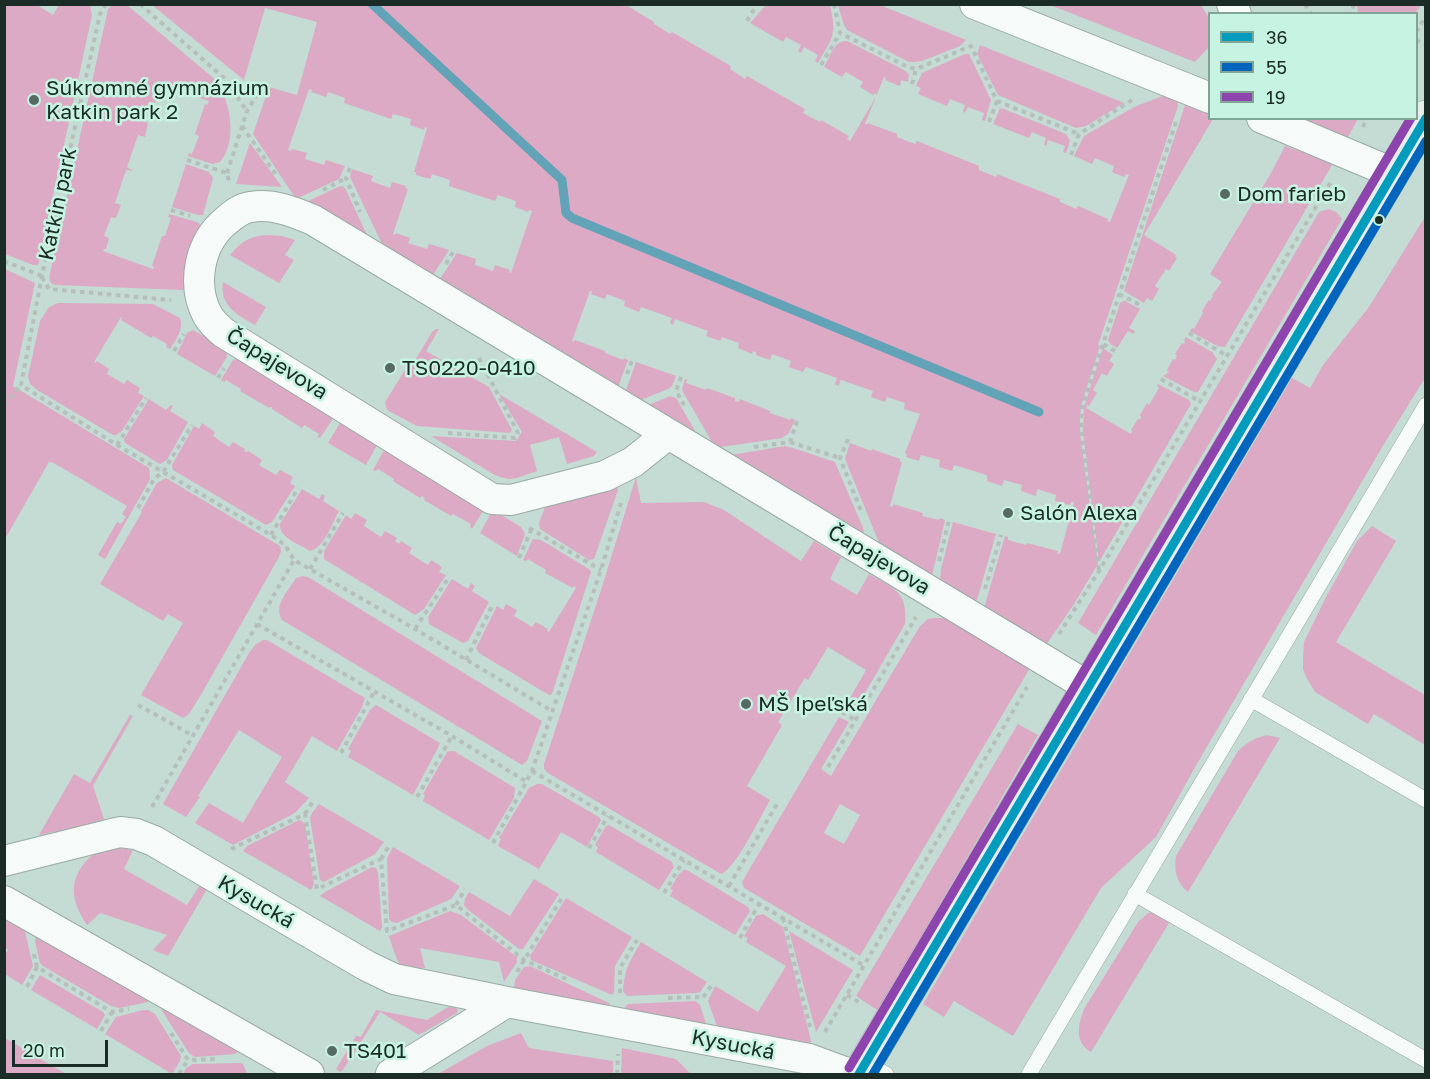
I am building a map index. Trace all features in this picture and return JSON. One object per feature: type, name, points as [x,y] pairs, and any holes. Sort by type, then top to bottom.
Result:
[{"type":"street","points":[[975,4],[1187,89]]},
{"type":"street","points":[[865,1072],[1425,117]]},
{"type":"street","points":[[1267,120],[1393,173]]},
{"type":"street","name":"Čapajevova","points":[[492,499],[215,326],[208,317],[202,302],[198,281],[201,262],[219,226],[238,211],[249,207],[272,207],[291,211],[313,220],[1089,687]]},
{"type":"street","points":[[492,499],[522,498],[605,476],[633,462],[668,434]]},
{"type":"street","name":"Kysucká","points":[[4,861],[120,832],[136,834],[154,841],[357,960],[394,979],[504,1002],[812,1054],[865,1072]]},
{"type":"street","points":[[4,901],[309,1074]]},
{"type":"street","points":[[391,1074],[504,1002]]},
{"type":"lane","points":[[1029,1074],[1425,405]]},
{"type":"lane","points":[[1251,699],[1425,801]]},
{"type":"lane","points":[[1135,894],[1425,1060]]},
{"type":"path","name":"Katkin park","points":[[106,4],[100,14],[42,276],[49,289],[202,302]]},
{"type":"path","points":[[140,4],[224,78],[246,111]]},
{"type":"path","points":[[821,64],[840,33],[834,4]]},
{"type":"path","points":[[747,21],[756,5]]},
{"type":"path","points":[[840,33],[916,69],[971,46],[997,101],[1079,134],[1187,89]]},
{"type":"path","points":[[912,84],[916,69]]},
{"type":"path","points":[[238,211],[227,173],[246,111],[263,85]]},
{"type":"path","points":[[1099,571],[1082,439],[1082,406],[1187,89]]},
{"type":"path","points":[[989,122],[997,101]]},
{"type":"path","points":[[812,1054],[1044,659],[1099,571],[1366,120]]},
{"type":"path","points":[[242,126],[283,184]]},
{"type":"path","points":[[1071,155],[1079,134]]},
{"type":"path","points":[[187,160],[227,173]]},
{"type":"path","points":[[4,261],[42,276],[21,385],[4,405]]},
{"type":"path","points":[[1119,294],[1142,306]]},
{"type":"path","points":[[1189,333],[1227,356]]},
{"type":"path","points":[[1103,344],[1115,351]]},
{"type":"path","points":[[389,435],[415,431],[515,438],[518,433],[477,354]]},
{"type":"path","points":[[1161,379],[1199,401]]},
{"type":"path","points":[[21,385],[117,445],[271,535],[285,545],[294,560],[552,711]]},
{"type":"path","points":[[117,445],[146,398]]},
{"type":"path","points":[[138,508],[154,479],[163,472],[192,425]]},
{"type":"path","points":[[848,439],[840,458],[876,545],[874,558]]},
{"type":"path","points":[[790,442],[840,458]]},
{"type":"path","points":[[493,843],[532,771],[601,570],[633,462]]},
{"type":"path","points":[[271,535],[298,488]]},
{"type":"path","points":[[492,499],[506,514],[601,570]]},
{"type":"path","points":[[310,569],[343,513]]},
{"type":"path","points":[[828,767],[909,626],[932,593],[949,520]]},
{"type":"path","points":[[976,619],[1001,535]]},
{"type":"path","points":[[136,834],[294,560]]},
{"type":"path","points":[[415,629],[449,577]]},
{"type":"path","points":[[466,660],[493,604]]},
{"type":"path","points":[[257,624],[452,736],[527,782]]},
{"type":"path","points":[[341,753],[374,692]]},
{"type":"path","points":[[138,705],[192,735]]},
{"type":"path","points":[[842,712],[855,720]]},
{"type":"path","points":[[417,797],[452,736]]},
{"type":"path","points":[[532,771],[864,965]]},
{"type":"path","points":[[216,878],[233,848],[304,814],[314,800]]},
{"type":"path","points":[[729,886],[777,804]]},
{"type":"path","points":[[304,814],[317,889],[381,859],[390,844]]},
{"type":"path","points":[[589,848],[608,816]]},
{"type":"path","points":[[381,859],[387,931],[456,905],[465,889]]},
{"type":"path","points":[[664,893],[684,860]]},
{"type":"path","points":[[504,1002],[524,960],[563,896]]},
{"type":"path","points":[[740,938],[759,904]]},
{"type":"path","points":[[456,905],[524,960],[566,980]]},
{"type":"path","points":[[783,918],[812,1054]]},
{"type":"path","points":[[27,987],[37,967]]},
{"type":"path","points":[[703,997],[712,984]]},
{"type":"path","points":[[667,998],[703,997]]},
{"type":"path","points":[[703,997],[706,1007]]},
{"type":"path","points":[[101,1031],[112,1012]]},
{"type":"path","points":[[179,1074],[188,1060]]},
{"type":"shaded area","points":[[621,4],[654,22],[670,34],[672,32],[731,66],[730,69],[745,79],[747,76],[805,109],[803,113],[849,136],[847,139],[850,141],[876,97],[865,124],[868,123],[897,134],[897,137],[915,144],[917,141],[979,166],[979,170],[996,177],[997,174],[1060,199],[1060,202],[1076,209],[1078,206],[1110,222],[1129,175],[1126,174],[1124,177],[1112,172],[1114,166],[1095,158],[1092,164],[1074,156],[1084,136],[1134,107],[1168,94],[1177,98],[1178,106],[1098,345],[1100,346],[1081,406],[1080,433],[1098,564],[1046,645],[984,608],[1005,536],[1008,540],[1058,551],[1057,553],[1060,554],[1074,502],[1070,505],[1055,501],[1056,495],[1037,489],[1036,496],[1021,491],[1022,485],[1004,480],[1002,486],[987,481],[987,475],[954,465],[952,471],[939,467],[940,460],[921,455],[919,461],[906,457],[905,453],[920,414],[904,409],[905,403],[887,397],[885,402],[871,397],[873,391],[841,380],[838,386],[835,384],[837,378],[806,367],[803,372],[789,367],[791,361],[772,354],[770,360],[756,355],[753,351],[752,354],[738,348],[739,343],[722,337],[720,341],[706,336],[708,331],[675,319],[673,325],[670,323],[672,318],[641,307],[639,312],[624,306],[625,301],[607,294],[605,299],[591,294],[592,291],[590,291],[572,341],[575,340],[628,360],[618,387],[440,279],[457,253],[476,259],[475,265],[493,271],[495,265],[510,270],[511,273],[532,211],[528,212],[515,207],[516,201],[498,195],[495,201],[449,186],[450,180],[432,174],[430,179],[416,175],[414,172],[427,128],[425,127],[424,130],[410,125],[411,119],[393,114],[391,119],[344,103],[345,98],[328,92],[326,97],[311,92],[312,90],[309,89],[288,150],[307,153],[305,159],[324,165],[326,160],[345,166],[339,179],[296,199],[253,134],[269,87],[297,95],[317,22],[265,8],[244,80],[152,5]]},
{"type":"shaded area","points":[[1357,4],[1421,5],[1416,12],[1358,12]]},
{"type":"shaded area","name":"Súkromné gymnázium Katkin park 2","points":[[4,5],[37,5],[53,15],[59,5],[90,5],[92,15],[38,265],[5,254]]},
{"type":"shaded area","points":[[112,5],[127,5],[218,82],[229,111],[229,143],[220,162],[212,164],[188,156],[189,153],[192,154],[199,136],[195,134],[205,104],[207,105],[209,101],[159,85],[160,90],[155,103],[149,102],[143,121],[148,123],[145,137],[138,135],[127,167],[133,171],[126,170],[115,203],[121,205],[116,218],[111,217],[104,236],[109,238],[106,249],[103,251],[153,269],[162,236],[165,236],[171,218],[168,217],[169,214],[197,222],[201,225],[187,287],[183,290],[55,285],[49,278],[108,9]]},
{"type":"shaded area","points":[[766,5],[830,5],[833,23],[832,36],[818,63],[815,61],[818,55],[804,47],[801,53],[798,51],[801,45],[786,37],[783,42],[750,23]]},
{"type":"shaded area","points":[[838,5],[880,5],[966,40],[960,46],[922,61],[909,62],[847,30]]},
{"type":"shaded area","points":[[1050,5],[1201,5],[1208,16],[1208,48],[1195,62]]},
{"type":"shaded area","points":[[847,41],[909,74],[908,82],[901,80],[900,86],[885,80],[884,77],[877,95],[860,87],[863,82],[846,72],[842,77],[824,67],[839,43]]},
{"type":"shaded area","points":[[980,45],[1124,103],[1086,126],[1076,128],[998,95],[977,54]]},
{"type":"shaded area","points":[[969,54],[991,100],[985,121],[982,120],[984,113],[968,107],[965,113],[963,111],[965,105],[950,99],[947,106],[918,94],[921,88],[916,86],[922,73]]},
{"type":"shaded area","points":[[1186,102],[1208,113],[1208,120],[1212,120],[1144,235],[1176,255],[1177,258],[1169,271],[1166,269],[1155,286],[1159,289],[1152,301],[1147,298],[1144,303],[1124,291]]},
{"type":"shaded area","points":[[1000,108],[1066,134],[1070,141],[1066,153],[1063,152],[1065,146],[1048,140],[1046,146],[1044,145],[1046,138],[1032,132],[1029,138],[993,124]]},
{"type":"shaded area","points":[[1302,120],[1357,120],[1348,137]]},
{"type":"shaded area","points":[[250,143],[282,187],[236,184]]},
{"type":"shaded area","points":[[1285,146],[1325,160],[1332,165],[1225,347],[1217,346],[1190,331],[1194,329],[1202,311],[1222,282],[1210,274]]},
{"type":"shaded area","points":[[186,164],[209,172],[213,178],[203,215],[172,207]]},
{"type":"shaded area","points":[[352,169],[373,176],[371,181],[390,188],[392,182],[406,186],[405,188],[408,189],[393,234],[410,238],[408,243],[427,249],[429,244],[449,250],[433,275],[385,250],[350,177]]},
{"type":"shaded area","points":[[343,186],[346,190],[368,237],[306,202]]},
{"type":"shaded area","points":[[1329,209],[1336,212],[1342,219],[1096,635],[1078,623],[1319,212]]},
{"type":"shaded area","points":[[1425,217],[1425,378],[1384,444],[1156,837],[1101,888],[1013,1036],[954,1001],[944,1017],[923,1004],[1292,378],[1310,388],[1323,365],[1369,307]]},
{"type":"shaded area","points":[[268,235],[295,240],[285,255],[294,260],[279,283],[230,255],[247,240]]},
{"type":"shaded area","points":[[5,269],[35,283],[13,386],[149,468],[150,479],[105,559],[98,555],[117,522],[121,524],[126,517],[122,514],[127,506],[52,462],[49,462],[5,539]]},
{"type":"shaded area","points":[[223,282],[266,307],[255,325],[236,313],[227,303],[222,290]]},
{"type":"shaded area","points":[[1125,301],[1140,309],[1129,328],[1135,331],[1133,334],[1128,331],[1117,348],[1108,340],[1120,303]]},
{"type":"shaded area","points":[[58,303],[153,304],[180,318],[180,330],[170,349],[166,347],[167,344],[153,336],[151,338],[121,320],[121,317],[94,362],[97,361],[109,369],[107,374],[124,384],[127,380],[140,388],[138,393],[144,396],[122,431],[116,435],[30,384],[28,376],[40,321],[49,307]]},
{"type":"shaded area","points":[[436,329],[439,329],[426,351],[489,387],[512,430],[510,433],[417,426],[387,410],[385,402],[410,362],[413,364]]},
{"type":"shaded area","points":[[193,330],[226,349],[227,357],[215,376],[177,354],[187,333]]},
{"type":"shaded area","points":[[1186,337],[1212,352],[1217,359],[1198,392],[1163,376],[1169,372],[1167,370],[1173,359],[1175,360],[1177,356],[1175,354],[1182,343],[1184,344]]},
{"type":"shaded area","points":[[1103,348],[1113,355],[1109,361],[1114,364],[1107,376],[1102,373],[1093,390],[1097,393],[1086,408],[1131,434],[1131,430],[1138,419],[1140,420],[1140,415],[1147,403],[1149,405],[1159,388],[1158,384],[1189,400],[1191,404],[1099,562],[1083,432],[1084,407]]},
{"type":"shaded area","points":[[240,358],[333,414],[333,419],[320,438],[317,437],[319,434],[304,425],[302,428],[272,407],[269,408],[240,391],[241,389],[226,380],[224,382],[221,380],[233,360]]},
{"type":"shaded area","points":[[636,362],[676,376],[672,386],[636,402],[626,396]]},
{"type":"shaded area","points":[[685,379],[687,379],[686,383],[735,398],[735,401],[739,402],[740,399],[770,411],[770,413],[795,420],[789,433],[782,438],[717,446],[712,442],[683,392]]},
{"type":"shaded area","points":[[499,394],[597,452],[594,456],[567,464],[559,437],[530,445],[537,471],[509,479],[493,474],[431,436],[516,441],[522,432]]},
{"type":"shaded area","points":[[670,396],[676,398],[694,429],[695,437],[649,407]]},
{"type":"shaded area","points":[[149,399],[166,410],[171,405],[173,406],[170,411],[188,422],[167,460],[160,464],[125,443],[124,439]]},
{"type":"shaded area","points":[[344,420],[377,445],[366,465],[328,443]]},
{"type":"shaded area","points":[[202,423],[215,432],[213,436],[229,447],[233,442],[245,449],[244,451],[262,460],[259,465],[276,475],[280,470],[293,477],[290,483],[295,486],[272,522],[266,525],[173,470],[172,465],[194,426],[199,429]]},
{"type":"shaded area","points":[[850,443],[900,459],[902,462],[890,506],[893,507],[893,504],[923,513],[922,516],[945,520],[932,576],[880,545],[845,459]]},
{"type":"shaded area","points":[[785,446],[835,462],[865,537],[731,455]]},
{"type":"shaded area","points":[[388,447],[483,511],[472,529],[471,524],[453,514],[451,516],[424,500],[422,496],[420,498],[378,469],[373,470]]},
{"type":"shaded area","name":"MŠ Ipeľská","points":[[636,477],[641,503],[704,502],[724,510],[801,561],[814,541],[841,557],[830,579],[857,595],[869,574],[898,592],[904,604],[905,624],[854,712],[845,707],[866,670],[828,647],[808,680],[805,678],[778,722],[782,725],[747,786],[770,800],[741,852],[721,874],[544,769]]},
{"type":"shaded area","points":[[166,478],[280,546],[281,551],[202,693],[189,714],[183,718],[141,695],[183,623],[168,614],[163,621],[100,584],[157,483]]},
{"type":"shaded area","points":[[616,483],[618,490],[594,559],[589,560],[540,529],[539,523],[547,502]]},
{"type":"shaded area","points":[[302,489],[319,499],[322,494],[325,496],[323,501],[339,511],[323,540],[310,551],[286,537],[280,524]]},
{"type":"shaded area","points":[[495,511],[521,527],[525,534],[517,556],[480,533],[490,515]]},
{"type":"shaded area","points":[[355,513],[367,520],[364,526],[381,537],[385,531],[397,538],[395,541],[399,544],[401,541],[412,548],[409,553],[428,565],[431,560],[442,567],[439,572],[446,575],[424,609],[415,615],[324,559],[324,551],[346,515],[351,519]]},
{"type":"shaded area","points":[[953,522],[996,534],[977,600],[974,602],[940,581]]},
{"type":"shaded area","points":[[1372,526],[1396,541],[1336,642],[1425,695],[1425,745],[1374,714],[1368,724],[1315,692],[1303,669],[1304,642],[1357,541]]},
{"type":"shaded area","points":[[533,539],[541,540],[591,572],[551,695],[479,653],[476,648],[497,606],[503,610],[506,604],[517,610],[514,616],[532,627],[536,622],[549,632],[576,588],[545,573],[546,570],[528,559],[523,560]]},
{"type":"shaded area","points":[[303,576],[542,721],[527,761],[522,765],[282,620],[280,604],[296,578]]},
{"type":"shaded area","points":[[452,579],[468,589],[471,583],[475,586],[472,591],[489,602],[468,641],[463,643],[429,624],[428,617]]},
{"type":"shaded area","points":[[944,618],[1030,668],[860,956],[744,888],[742,882],[839,717],[849,722],[821,769],[831,776],[920,626],[928,619]],"holes":[[[840,804],[860,815],[844,844],[824,833]]]},
{"type":"shaded area","points":[[263,640],[267,640],[365,698],[337,751],[312,736],[285,782],[309,798],[295,813],[233,845],[195,823],[209,803],[243,823],[282,757],[239,730],[186,817],[163,804],[249,653]]},
{"type":"shaded area","points":[[376,705],[440,743],[413,795],[348,757],[351,751],[348,749],[370,710]]},
{"type":"shaded area","points":[[130,715],[133,716],[93,786],[104,819],[39,835],[74,774],[90,783]]},
{"type":"shaded area","points":[[1018,724],[1038,735],[877,1010],[856,996]]},
{"type":"shaded area","points":[[1267,735],[1280,738],[1188,892],[1177,876],[1176,856],[1238,751],[1251,741]]},
{"type":"shaded area","points":[[454,751],[515,788],[514,798],[489,840],[423,801],[425,795],[423,794],[447,752]]},
{"type":"shaded area","points":[[542,784],[601,820],[587,847],[561,832],[539,869],[498,846],[501,839],[499,838],[529,788]]},
{"type":"shaded area","points":[[319,804],[384,842],[375,854],[324,882],[320,880],[310,818]]},
{"type":"shaded area","points":[[299,820],[305,824],[314,884],[311,890],[243,851],[247,846]]},
{"type":"shaded area","points":[[609,825],[672,862],[674,867],[659,890],[596,852],[598,847],[595,845],[606,826]]},
{"type":"shaded area","points":[[112,847],[133,850],[124,869],[187,905],[200,885],[207,889],[168,956],[153,950],[167,935],[100,913],[87,925],[82,917],[75,900],[76,876],[93,855]]},
{"type":"shaded area","points":[[393,847],[460,886],[451,899],[397,923],[392,922],[389,919],[387,858]]},
{"type":"shaded area","points":[[372,867],[378,872],[382,928],[380,931],[320,896]]},
{"type":"shaded area","points":[[684,870],[748,907],[750,911],[735,935],[670,896],[673,890],[670,889]]},
{"type":"shaded area","points":[[534,879],[559,894],[523,949],[519,949],[464,905],[469,892],[510,916]]},
{"type":"shaded area","points":[[566,898],[632,937],[615,966],[612,995],[531,960],[530,956]]},
{"type":"shaded area","points":[[450,911],[461,915],[517,957],[517,962],[504,982],[499,962],[420,948],[425,968],[401,968],[389,936]]},
{"type":"shaded area","points":[[1160,912],[1172,918],[1091,1052],[1082,1043],[1079,1033],[1084,1009],[1138,922],[1148,913]]},
{"type":"shaded area","points":[[763,914],[783,927],[810,1043],[796,1044],[718,1029],[708,1001],[715,986],[758,1012],[786,966],[746,942],[748,938],[744,936],[756,916]]},
{"type":"shaded area","points":[[5,915],[24,927],[33,966],[22,985],[5,974],[4,956],[8,950],[5,947]]},
{"type":"shaded area","points":[[789,931],[853,970],[816,1032]]},
{"type":"shaded area","points":[[36,934],[148,999],[148,1002],[119,1008],[111,1006],[43,966],[40,963],[35,941]]},
{"type":"shaded area","points":[[641,942],[707,982],[700,992],[627,996],[623,991],[626,970]]},
{"type":"shaded area","points":[[530,966],[609,1003],[611,1008],[514,989],[515,980],[524,967]]},
{"type":"shaded area","points":[[40,975],[103,1012],[105,1015],[97,1029],[31,990]]},
{"type":"shaded area","points":[[695,1001],[700,1005],[707,1027],[623,1010],[628,1004]]},
{"type":"shaded area","points":[[162,1007],[238,1051],[235,1054],[195,1057],[189,1053],[162,1011]]},
{"type":"shaded area","points":[[448,1007],[456,1008],[457,1013],[419,1035],[380,1012],[343,1070],[340,1072],[336,1069],[356,1036],[361,1037],[376,1010],[427,1020]]},
{"type":"shaded area","points":[[143,1010],[155,1014],[181,1056],[172,1074],[105,1034],[116,1017]]},
{"type":"shaded area","points":[[521,1033],[529,1048],[613,1061],[613,1074],[438,1074],[487,1046]]},
{"type":"shaded area","points":[[5,1038],[66,1074],[5,1074]]},
{"type":"shaded area","points":[[622,1048],[676,1059],[691,1074],[621,1074]]},
{"type":"shaded area","points":[[241,1063],[247,1074],[183,1074],[186,1068],[193,1064]]},
{"type":"waterway","points":[[372,4],[562,180],[566,213],[572,218],[1039,412]]},
{"type":"transit line","name":"36","points":[[859,1074],[1426,118]]},
{"type":"transit line","name":"19","points":[[849,1068],[1410,120]]},
{"type":"transit line","name":"55","points":[[873,1074],[1426,141]]},
{"type":"place","name":"Súkromné gymnázium Katkin park 2","points":[[34,100]]},
{"type":"place","name":"Dom farieb","points":[[1225,194]]},
{"type":"place","name":"TS0220-0410","points":[[390,368]]},
{"type":"place","name":"Salón Alexa","points":[[1008,513]]},
{"type":"place","name":"MŠ Ipeľská","points":[[746,704]]},
{"type":"place","name":"TS401","points":[[332,1051]]}]
